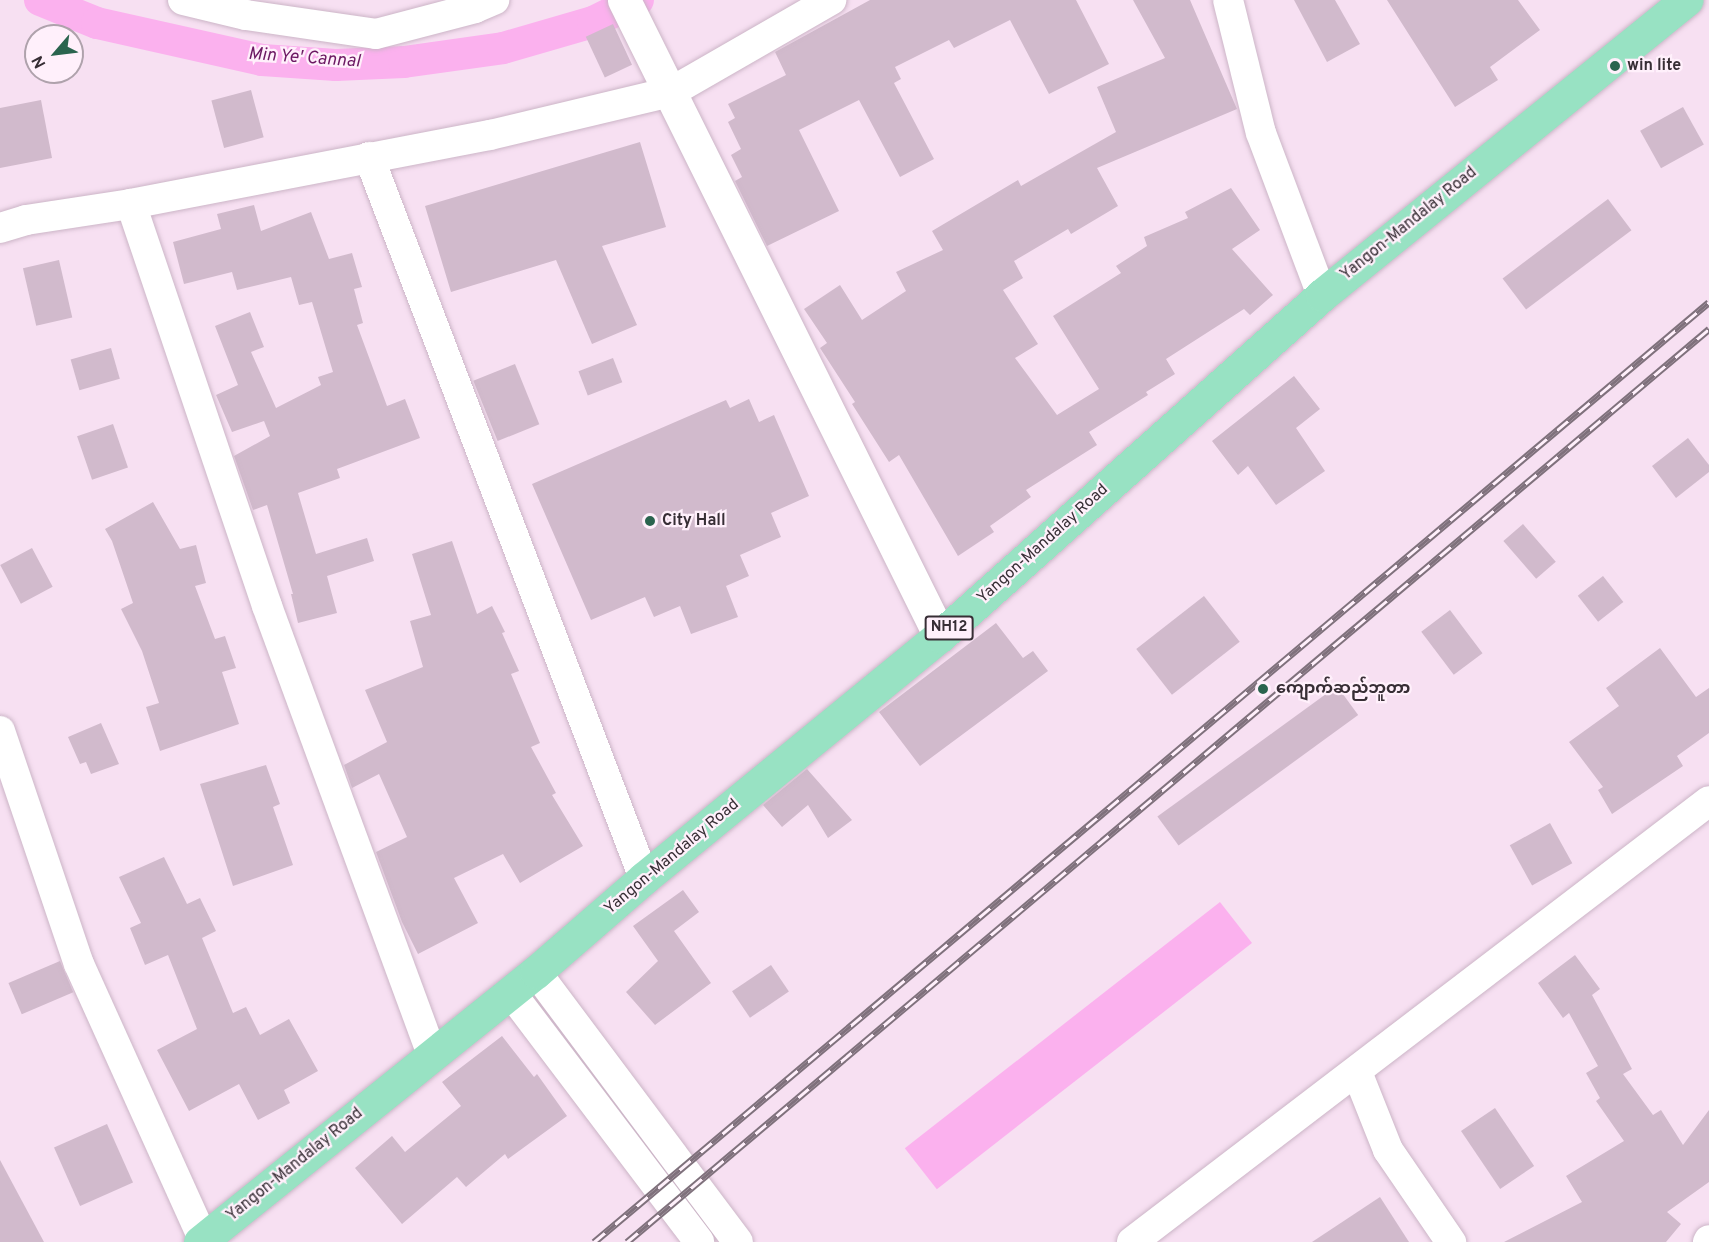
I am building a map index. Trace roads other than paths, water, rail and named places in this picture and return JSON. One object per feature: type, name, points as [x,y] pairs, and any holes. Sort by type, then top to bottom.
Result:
[{"type":"highway","name":"Yangon-Mandalay Road","points":[[201,1240],[511,993],[644,878],[940,636],[1322,295],[1686,0]]},
{"type":"street","points":[[183,0],[246,15],[376,34],[494,0]]},
{"type":"street","points":[[624,0],[940,636]]},
{"type":"street","points":[[0,228],[26,220],[131,204],[490,135],[671,92],[831,0]]},
{"type":"street","points":[[1228,0],[1261,133],[1322,295]]},
{"type":"street","points":[[369,157],[644,878]]},
{"type":"street","points":[[131,204],[267,606],[432,1054]]},
{"type":"street","points":[[0,731],[79,964],[201,1240]]},
{"type":"street","points":[[1132,1242],[1709,801]]},
{"type":"street","points":[[536,972],[738,1242]]},
{"type":"street","points":[[511,993],[699,1242]]},
{"type":"street","points":[[1357,1072],[1388,1150],[1451,1242]]},
{"type":"waterway","name":"Min Ye' Cannal","points":[[40,0],[97,23],[262,60],[336,65],[404,62],[503,48],[593,22],[638,0]]},
{"type":"railway","points":[[594,1242],[1709,302]]},
{"type":"railway","points":[[627,1242],[1709,329]]},
{"type":"place","name":"win lite","points":[[1615,66]]},
{"type":"place","name":"City Hall","points":[[650,521]]},
{"type":"place","name":"ကျောက်ဆည်ဘူတာ","points":[[1263,689]]}]
